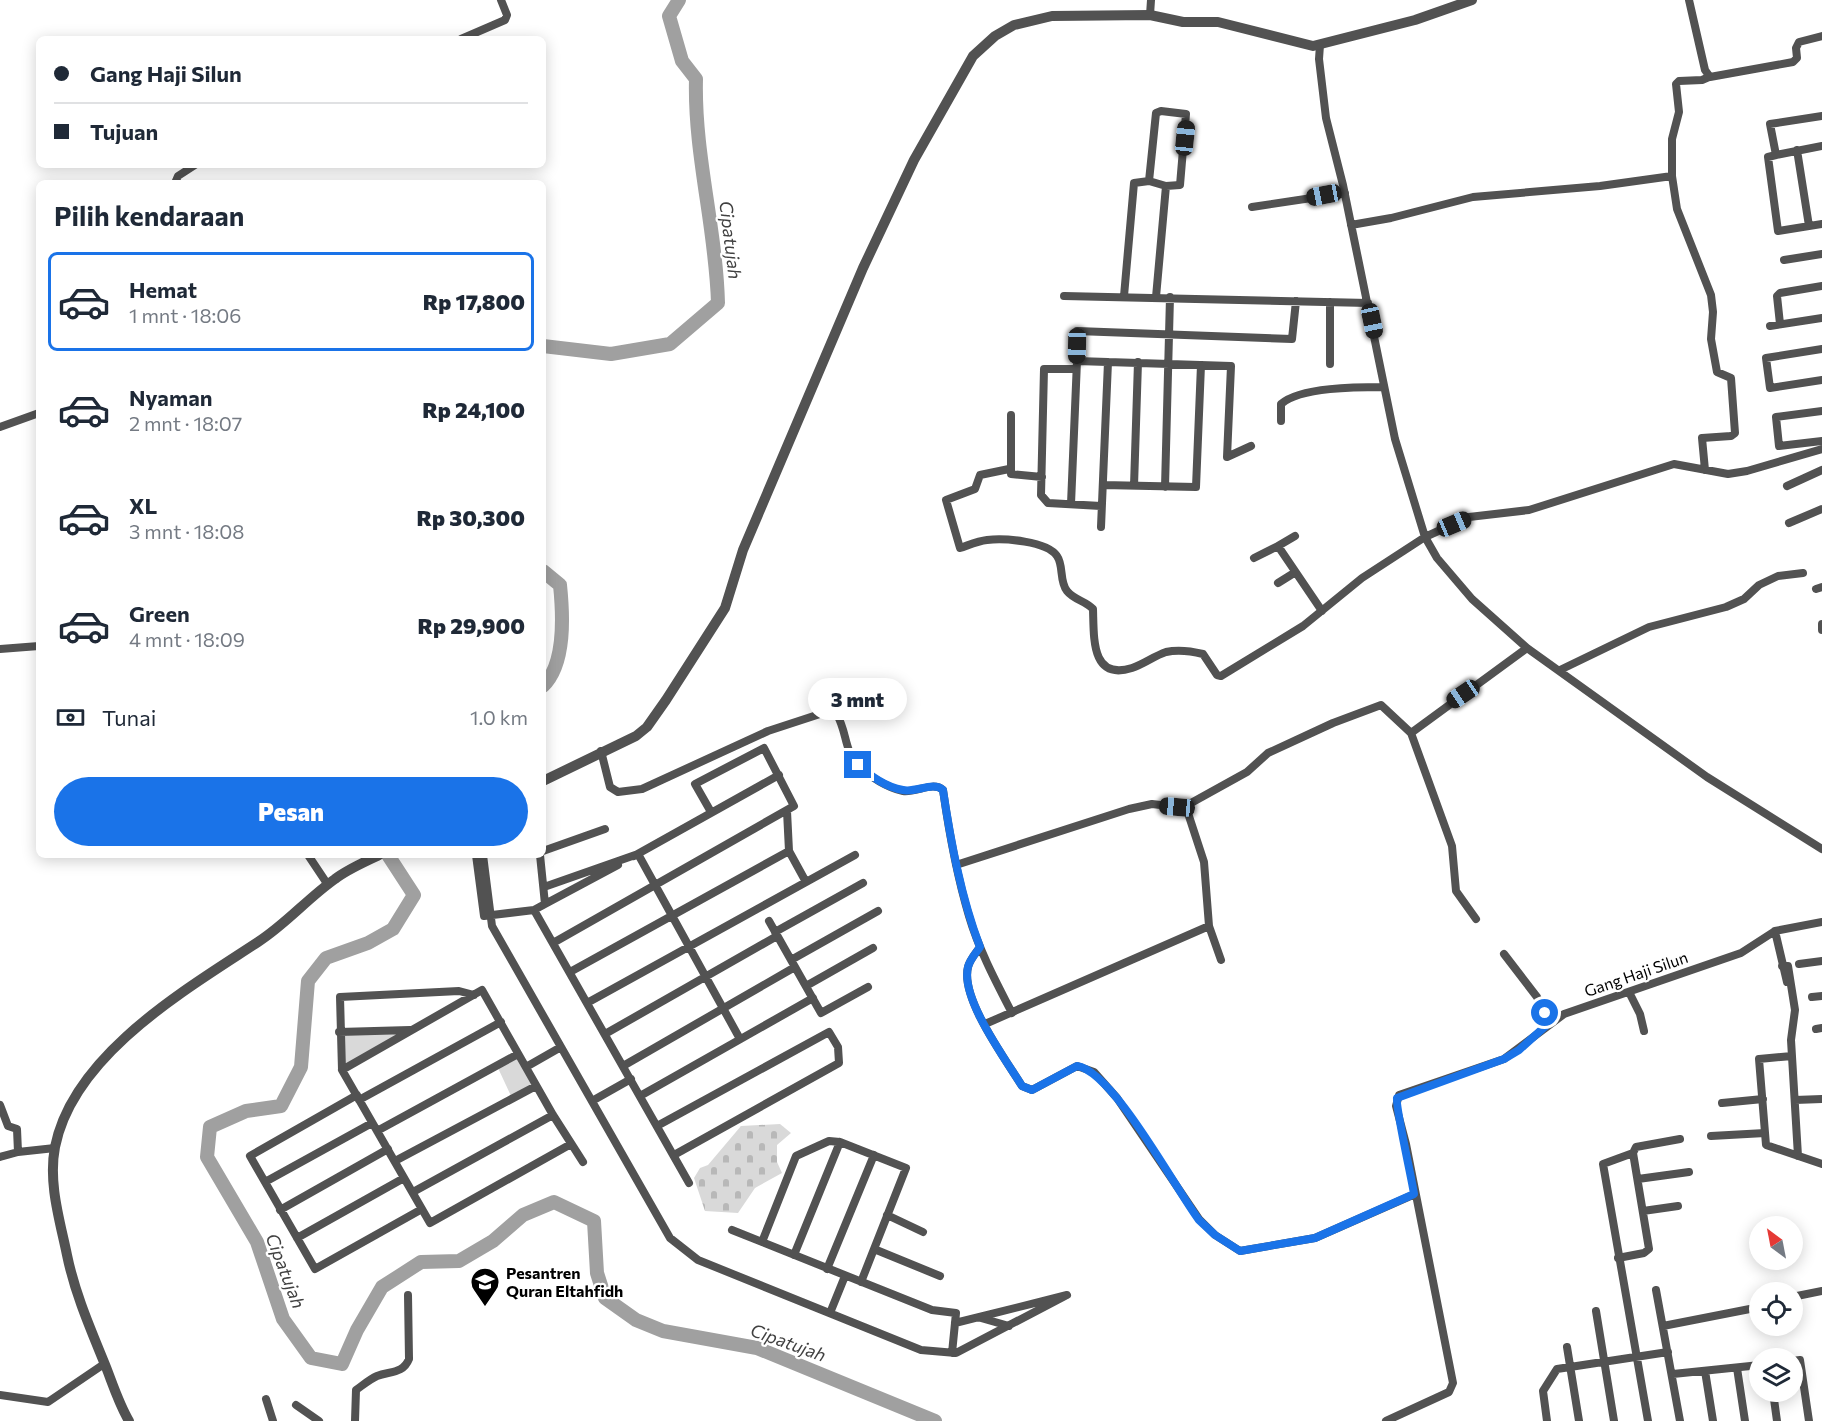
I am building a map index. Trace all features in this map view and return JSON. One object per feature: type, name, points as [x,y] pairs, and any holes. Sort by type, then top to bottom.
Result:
[{"type":"street","points":[[469,36],[505,20],[507,15],[501,0]]},
{"type":"street","points":[[1149,15],[1151,0]]},
{"type":"street","points":[[546,779],[636,736],[647,727],[691,664],[725,608],[742,550],[863,268],[914,160],[973,56],[995,36],[1024,21],[1052,16],[1149,15],[1183,22],[1218,22],[1263,35],[1320,45],[1415,20],[1472,0]]},
{"type":"street","points":[[1689,0],[1709,76]]},
{"type":"street","points":[[1705,470],[1702,438],[1731,436],[1735,432],[1731,378],[1717,372],[1711,339],[1713,312],[1711,295],[1677,209],[1672,176],[1672,139],[1679,112],[1676,84],[1679,81],[1702,80],[1709,76],[1793,62],[1797,58],[1796,48],[1799,42],[1822,36]]},
{"type":"street","points":[[1320,45],[1319,59],[1325,109],[1345,193],[1384,387],[1409,492],[1425,537],[1453,579],[1527,648],[1707,777],[1822,849]]},
{"type":"street","points":[[1124,296],[1134,183],[1149,181],[1166,186],[1180,185],[1186,114],[1161,111],[1156,113],[1149,181]]},
{"type":"street","points":[[1776,155],[1770,124],[1822,116]]},
{"type":"street","points":[[1822,146],[1768,157],[1778,231],[1822,224]]},
{"type":"street","points":[[1797,150],[1809,226]]},
{"type":"street","points":[[176,180],[178,176],[190,168]]},
{"type":"street","points":[[1351,225],[1392,218],[1473,197],[1600,186],[1672,176]]},
{"type":"street","points":[[1156,297],[1166,186]]},
{"type":"street","points":[[1252,207],[1345,193]]},
{"type":"street","points":[[1784,261],[1822,254]]},
{"type":"street","points":[[1780,324],[1777,296],[1780,293],[1822,286]]},
{"type":"street","points":[[1064,296],[1368,303]]},
{"type":"street","points":[[1165,487],[1170,297]]},
{"type":"street","points":[[1071,504],[1077,331],[1292,339],[1296,301]]},
{"type":"street","points":[[1330,302],[1330,364]]},
{"type":"street","points":[[1770,326],[1822,318]]},
{"type":"street","points":[[1822,349],[1766,358],[1770,388],[1822,380]]},
{"type":"street","points":[[1101,527],[1108,362]]},
{"type":"street","points":[[1101,506],[1044,500],[1041,495],[1044,369],[1108,362],[1231,366],[1227,457],[1251,446]]},
{"type":"street","points":[[1134,486],[1138,363]]},
{"type":"street","points":[[1103,485],[1196,487],[1201,365]]},
{"type":"street","points":[[1281,421],[1281,404],[1291,398],[1324,391],[1384,387]]},
{"type":"street","points":[[1822,411],[1776,417],[1779,446],[1822,441]]},
{"type":"street","points":[[0,427],[36,414]]},
{"type":"street","points":[[1011,415],[1009,469],[1015,477],[1042,477]]},
{"type":"street","points":[[1009,469],[980,475],[975,489],[946,500],[960,548],[985,540],[1022,541],[1048,548],[1056,554],[1060,562],[1065,589],[1072,597],[1093,609],[1099,661],[1105,669],[1112,671],[1131,668],[1167,652],[1189,650],[1203,654],[1217,675],[1221,676],[1303,626],[1362,578],[1425,537],[1469,517],[1529,510],[1666,465],[1682,464],[1705,470],[1737,473],[1822,449]]},
{"type":"street","points":[[1787,486],[1822,470]]},
{"type":"street","points":[[1789,523],[1822,509]]},
{"type":"street","points":[[1254,558],[1295,536]]},
{"type":"street","points":[[1278,546],[1294,573],[1322,611]]},
{"type":"street","points":[[1278,583],[1294,573]]},
{"type":"street","points":[[1560,670],[1648,627],[1726,607],[1744,599],[1759,585],[1778,576],[1803,573]]},
{"type":"street","points":[[1822,624],[1820,625],[1822,630]]},
{"type":"street","points":[[0,649],[36,646]]},
{"type":"street","points":[[1411,733],[1527,648]]},
{"type":"street","points":[[956,865],[1129,809],[1152,804],[1177,807],[1185,804],[1247,772],[1268,753],[1378,705],[1386,708],[1411,733],[1452,846],[1456,891],[1476,919]]},
{"type":"street","points":[[601,751],[610,787],[618,792],[635,790],[672,776],[768,731],[823,713],[833,714],[839,719],[844,740],[858,765],[880,782],[903,791],[937,786],[943,790],[956,865],[968,914],[980,947],[1012,1013]]},
{"type":"street","points":[[553,943],[795,806],[764,748],[694,784],[711,813]]},
{"type":"street","points":[[476,858],[484,916],[534,910],[778,775]]},
{"type":"street","points":[[1185,804],[1204,862],[1209,926],[1221,960]]},
{"type":"street","points":[[787,811],[789,851],[806,882]]},
{"type":"street","points":[[546,850],[605,829]]},
{"type":"street","points":[[570,972],[789,851]]},
{"type":"street","points":[[638,854],[740,1039]]},
{"type":"street","points":[[544,886],[638,854]]},
{"type":"street","points":[[587,1003],[855,855]]},
{"type":"street","points":[[310,858],[328,885]]},
{"type":"street","points":[[129,1421],[75,1290],[55,1197],[55,1148],[78,1092],[92,1071],[145,1022],[187,990],[262,940],[328,885],[375,858]]},
{"type":"street","points":[[483,858],[492,926],[670,1239],[698,1260],[921,1350],[952,1353],[1067,1295],[955,1323]]},
{"type":"street","points":[[540,858],[545,904]]},
{"type":"street","points":[[605,1034],[863,883]]},
{"type":"street","points":[[534,910],[689,1183]]},
{"type":"street","points":[[623,1066],[723,1009],[878,911]]},
{"type":"street","points":[[769,921],[821,1012],[868,987]]},
{"type":"street","name":"Gang Haji Silun","points":[[1414,1194],[1406,1144],[1396,1106],[1399,1095],[1504,1059],[1519,1050],[1549,1023],[1564,1014],[1741,953],[1775,931],[1822,922]]},
{"type":"street","points":[[985,1024],[1209,926]]},
{"type":"street","points":[[1775,931],[1795,1011],[1792,1056],[1798,1156]]},
{"type":"street","points":[[980,947],[971,959],[967,977],[971,994],[985,1024],[1026,1089],[1032,1090],[1077,1066],[1094,1072],[1117,1098],[1199,1220],[1215,1235],[1240,1251],[1315,1238],[1414,1194],[1453,1386],[1449,1392],[1386,1421]]},
{"type":"street","points":[[806,986],[873,948]]},
{"type":"street","points":[[1503,954],[1516,966],[1537,997],[1549,1023]]},
{"type":"street","points":[[1799,964],[1822,961]]},
{"type":"street","points":[[342,1070],[482,990],[553,1115],[583,1162]]},
{"type":"street","points":[[474,995],[459,991],[340,997],[339,1032],[342,1070],[430,1223],[571,1144]]},
{"type":"street","points":[[1629,992],[1640,1014],[1644,1031]]},
{"type":"street","points":[[1812,997],[1822,996]]},
{"type":"street","points":[[640,1096],[813,998]]},
{"type":"street","points":[[422,1209],[315,1269],[250,1156],[501,1022]]},
{"type":"street","points":[[339,1032],[412,1030]]},
{"type":"street","points":[[657,1126],[829,1032],[838,1047],[839,1063],[674,1155]]},
{"type":"street","points":[[526,1066],[561,1047]]},
{"type":"street","points":[[377,1131],[518,1054]]},
{"type":"street","points":[[1792,1056],[1760,1059],[1766,1145],[1822,1164]]},
{"type":"street","points":[[592,1101],[631,1079]]},
{"type":"street","points":[[395,1161],[536,1086]]},
{"type":"street","points":[[1722,1103],[1763,1099]]},
{"type":"street","points":[[1795,1100],[1822,1099]]},
{"type":"street","points":[[0,1105],[8,1126],[17,1129],[18,1152]]},
{"type":"street","points":[[412,1192],[553,1115]]},
{"type":"street","points":[[265,1182],[372,1122]]},
{"type":"street","points":[[1711,1136],[1766,1133]]},
{"type":"street","points":[[1648,1421],[1603,1164],[1633,1153],[1636,1148],[1680,1139]]},
{"type":"street","points":[[762,1242],[796,1156],[829,1141],[840,1142],[874,1155],[906,1168],[861,1282]]},
{"type":"street","points":[[794,1255],[840,1142]]},
{"type":"street","points":[[0,1157],[18,1152],[55,1148]]},
{"type":"street","points":[[280,1209],[388,1149]]},
{"type":"street","points":[[1618,1258],[1648,1250],[1633,1153]]},
{"type":"street","points":[[827,1269],[874,1155]]},
{"type":"street","points":[[1638,1179],[1689,1172]]},
{"type":"street","points":[[297,1238],[404,1178]]},
{"type":"street","points":[[1643,1211],[1678,1206]]},
{"type":"street","points":[[887,1215],[923,1232]]},
{"type":"street","points":[[732,1230],[932,1310],[956,1313],[952,1353]]},
{"type":"street","points":[[874,1249],[940,1276]]},
{"type":"street","points":[[830,1313],[845,1276]]},
{"type":"street","points":[[1656,1290],[1680,1421]]},
{"type":"street","points":[[1803,1295],[1822,1291]]},
{"type":"street","points":[[355,1421],[356,1390],[376,1377],[400,1370],[406,1366],[409,1359],[408,1295]]},
{"type":"street","points":[[1663,1326],[1749,1309]]},
{"type":"street","points":[[1596,1311],[1614,1421]]},
{"type":"street","points":[[979,1317],[1009,1326]]},
{"type":"street","points":[[1567,1347],[1579,1421]]},
{"type":"street","points":[[1548,1421],[1544,1388],[1557,1369],[1668,1352]]},
{"type":"street","points":[[0,1395],[48,1402],[104,1364]]},
{"type":"street","points":[[1673,1374],[1749,1366]]},
{"type":"street","points":[[1737,1368],[1745,1421]]},
{"type":"street","points":[[1705,1371],[1713,1421]]},
{"type":"street","points":[[1803,1380],[1809,1421]]},
{"type":"street","points":[[266,1399],[273,1421]]},
{"type":"street","points":[[1774,1402],[1777,1421]]},
{"type":"street","points":[[296,1405],[319,1421]]},
{"type":"green space","points":[[406,1032],[344,1067],[341,1034]]},
{"type":"green space","points":[[518,1056],[533,1085],[511,1096],[498,1068]]},
{"type":"green space","points":[[780,1124],[791,1133],[777,1145],[777,1162],[782,1173],[755,1188],[738,1213],[705,1211],[694,1178],[700,1168],[708,1165],[741,1126]]},
{"type":"waterway","name":"Cipatujah","points":[[546,346],[611,354],[670,344],[718,303],[698,135],[696,79],[682,61],[669,16],[679,0]]},
{"type":"waterway","name":"Cipatujah","points":[[546,573],[560,585],[562,610],[559,652],[556,665],[546,682]]},
{"type":"waterway","name":"Cipatujah","points":[[390,858],[414,895],[393,929],[368,943],[326,958],[308,981],[301,1067],[281,1106],[246,1111],[210,1127],[207,1157],[257,1242],[283,1319],[311,1358],[342,1364],[357,1330],[382,1287],[421,1262],[459,1261],[493,1241],[523,1215],[554,1202],[594,1221],[597,1273],[605,1298],[636,1320],[663,1331],[757,1348],[935,1421]]},
{"type":"place","name":"Pesantren Quran Eltahfidh","points":[[485,1308]]},
{"type":"route","points":[[858,765],[880,782],[903,791],[937,786],[943,790],[956,865],[964,890],[968,914],[980,947],[968,967],[967,977],[971,994],[985,1024],[1022,1086],[1032,1090],[1077,1066],[1094,1072],[1117,1098],[1199,1220],[1215,1235],[1240,1251],[1315,1238],[1414,1194],[1406,1144],[1395,1102],[1399,1095],[1428,1087],[1511,1055],[1549,1023],[1545,1013]]}]
